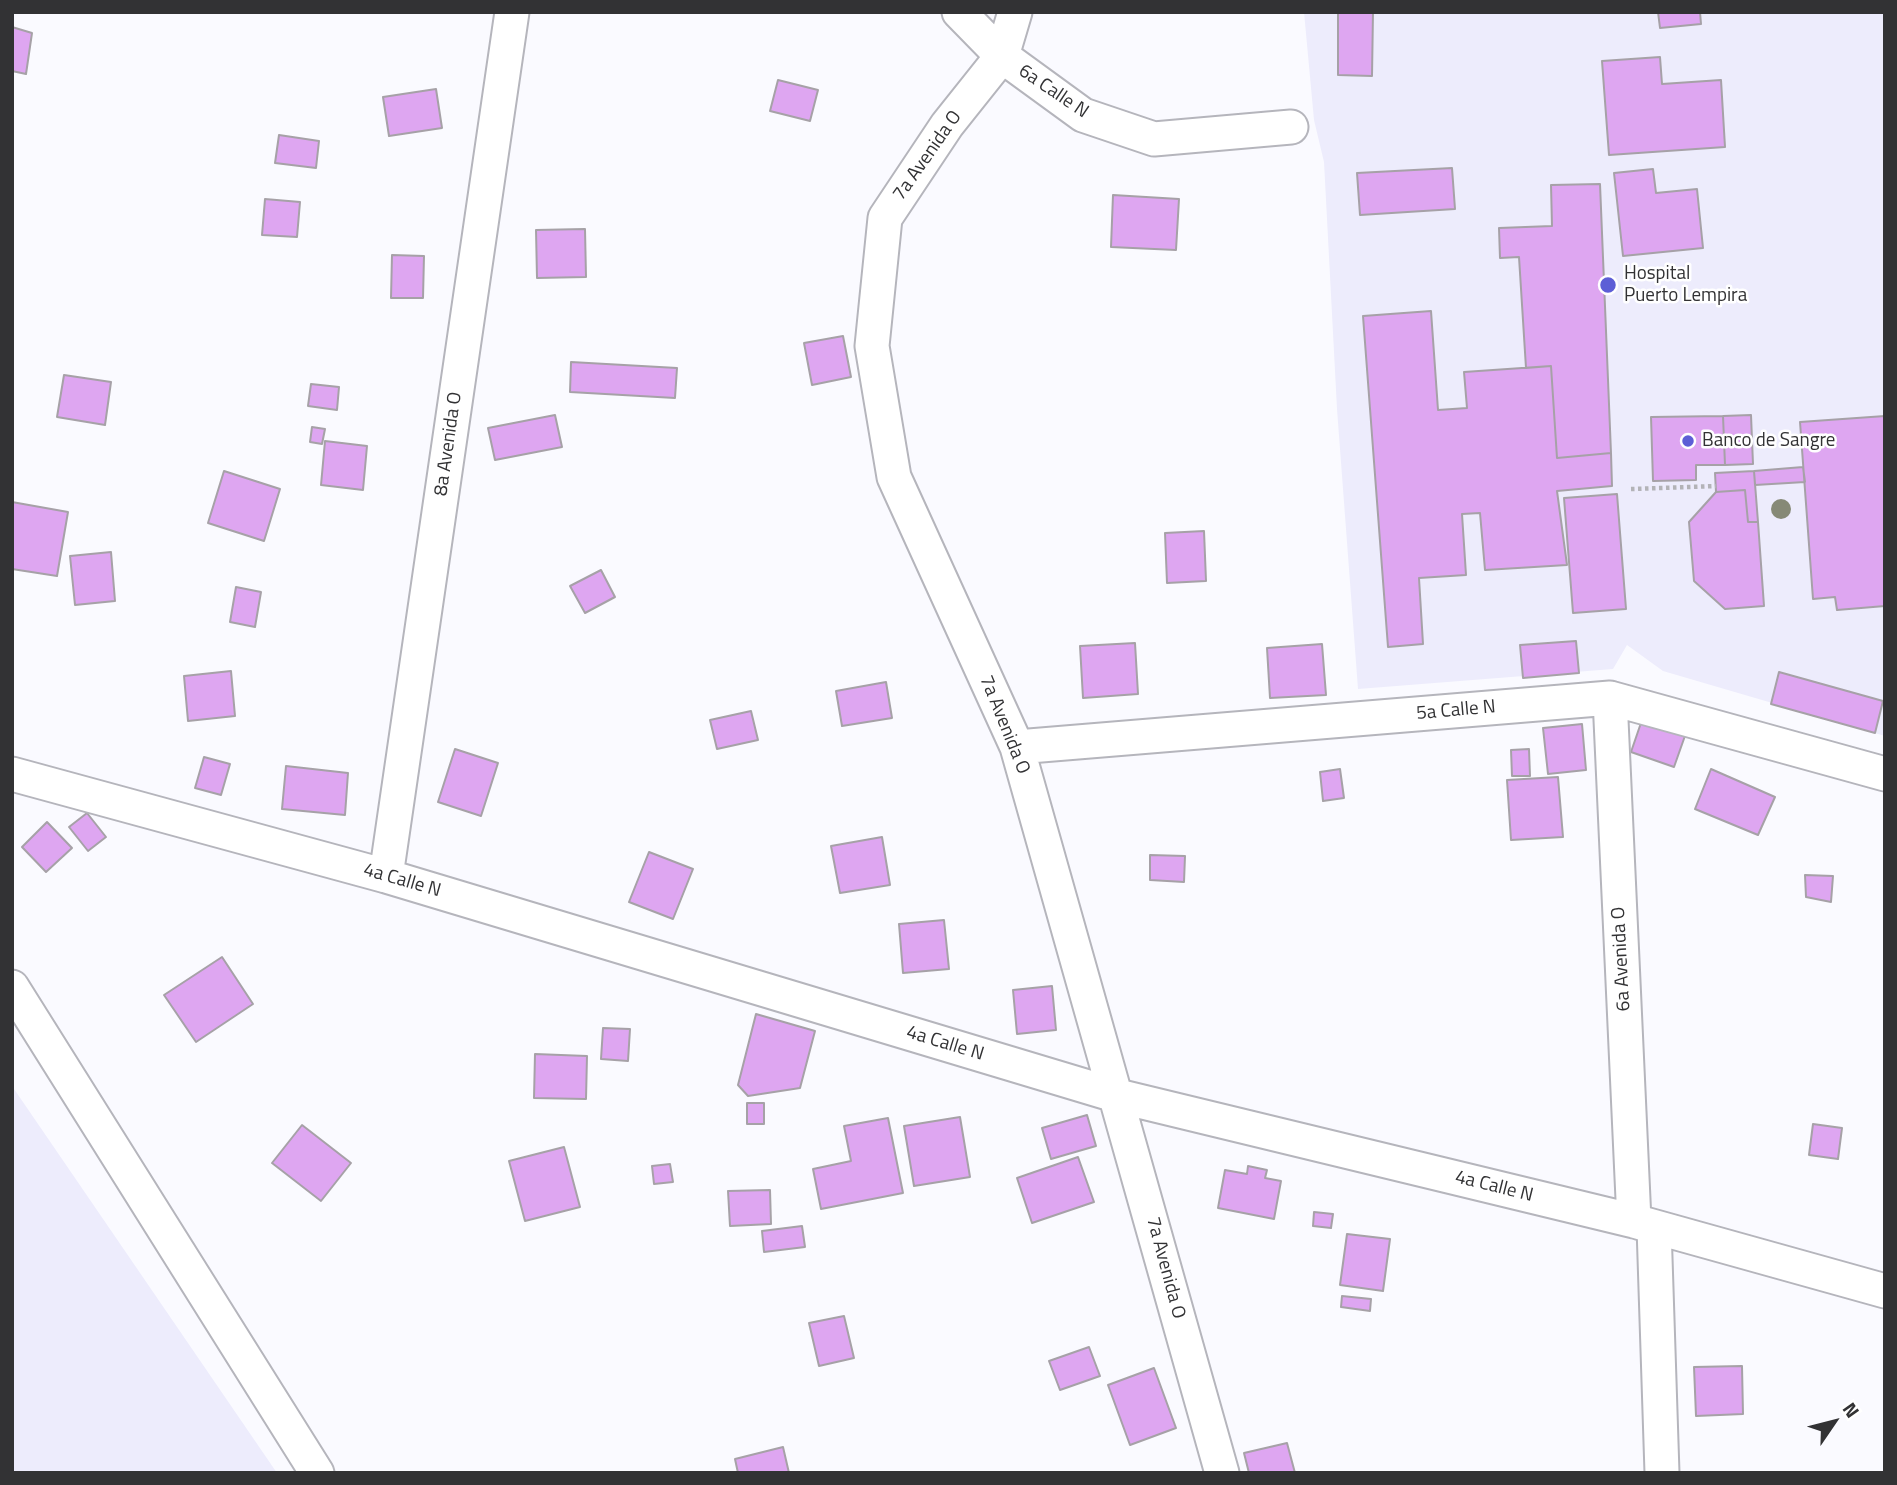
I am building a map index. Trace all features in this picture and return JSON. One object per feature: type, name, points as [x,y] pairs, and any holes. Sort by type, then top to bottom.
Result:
[{"type":"street","name":"8a Avenida O","points":[[386,876],[512,12]]},
{"type":"street","name":"6a Calle N","points":[[958,12],[1002,56],[1083,116],[1154,139],[1291,127]]},
{"type":"street","name":"7a Avenida O","points":[[1015,12],[1002,56],[947,125],[885,218],[872,346],[894,477],[1017,747],[1118,1096],[1222,1473]]},
{"type":"street","name":"5a Calle N","points":[[1017,747],[1610,698],[1885,774]]},
{"type":"street","name":"6a Avenida O","points":[[1610,698],[1662,1473]]},
{"type":"street","name":"4a Calle N","points":[[12,774],[386,876],[1118,1096],[1644,1224],[1885,1291]]},
{"type":"street","points":[[12,987],[317,1473]]},
{"type":"path","points":[[1631,489],[1716,486]]},
{"type":"shaded area","name":"Hospital Puerto Lempira","points":[[1304,12],[1885,12],[1885,736],[1663,671],[1627,645],[1613,669],[1358,689],[1337,409],[1324,162],[1314,120]]},
{"type":"shaded area","points":[[12,1086],[277,1473],[12,1473]]},
{"type":"building","points":[[1338,12],[1373,12],[1372,76],[1338,75]]},
{"type":"building","points":[[1658,12],[1700,12],[1701,24],[1660,28]]},
{"type":"building","points":[[12,27],[32,33],[26,74],[12,71]]},
{"type":"building","points":[[1660,57],[1662,84],[1721,80],[1725,147],[1609,155],[1602,61]]},
{"type":"building","points":[[778,80],[818,90],[810,121],[770,111]]},
{"type":"building","points":[[436,89],[442,128],[389,136],[383,97]]},
{"type":"building","points":[[279,135],[319,141],[316,168],[275,163]]},
{"type":"building","points":[[1452,168],[1455,209],[1360,215],[1357,173]]},
{"type":"building","points":[[1653,169],[1656,193],[1697,189],[1703,248],[1623,256],[1614,173]]},
{"type":"building","points":[[1600,184],[1611,453],[1557,458],[1551,366],[1526,368],[1519,257],[1500,258],[1499,228],[1552,226],[1551,185]]},
{"type":"building","points":[[1113,195],[1179,199],[1176,250],[1111,247]]},
{"type":"building","points":[[265,199],[300,202],[297,237],[262,235]]},
{"type":"building","points":[[585,229],[586,277],[537,278],[536,230]]},
{"type":"building","points":[[392,255],[424,256],[423,298],[391,298]]},
{"type":"building","points":[[1431,311],[1438,410],[1467,408],[1464,372],[1551,366],[1557,458],[1611,453],[1612,486],[1557,491],[1567,565],[1485,570],[1480,513],[1462,514],[1466,575],[1419,578],[1423,644],[1388,647],[1363,316]]},
{"type":"building","points":[[843,336],[851,377],[812,385],[804,343]]},
{"type":"building","points":[[571,362],[677,368],[675,398],[570,392]]},
{"type":"building","points":[[64,375],[111,382],[105,425],[57,417]]},
{"type":"building","points":[[311,384],[339,387],[337,410],[308,406]]},
{"type":"building","points":[[555,415],[562,447],[495,460],[488,428]]},
{"type":"building","points":[[1751,415],[1753,464],[1725,465],[1723,416]]},
{"type":"building","name":"Banco de Sangre","points":[[1723,416],[1725,465],[1696,465],[1696,480],[1653,481],[1651,417]]},
{"type":"building","points":[[1885,416],[1885,606],[1837,610],[1835,597],[1813,599],[1800,422]]},
{"type":"building","points":[[312,427],[325,429],[322,444],[310,442]]},
{"type":"building","points":[[325,441],[367,446],[363,490],[321,485]]},
{"type":"building","points":[[1803,467],[1805,482],[1755,485],[1754,471]]},
{"type":"building","points":[[224,471],[280,489],[264,541],[208,523]]},
{"type":"building","points":[[1754,471],[1758,522],[1748,522],[1745,490],[1716,492],[1715,473]]},
{"type":"building","points":[[1745,490],[1748,522],[1758,522],[1764,606],[1725,609],[1694,581],[1689,522],[1716,492]]},
{"type":"building","points":[[1617,494],[1626,609],[1573,613],[1564,498]]},
{"type":"building","points":[[12,502],[68,512],[57,576],[12,569]]},
{"type":"building","points":[[1204,531],[1206,581],[1167,583],[1165,533]]},
{"type":"building","points":[[111,552],[115,601],[75,605],[70,556]]},
{"type":"building","points":[[601,570],[615,597],[585,613],[570,586]]},
{"type":"building","points":[[236,587],[261,592],[255,627],[230,622]]},
{"type":"building","points":[[1576,641],[1579,673],[1523,678],[1520,645]]},
{"type":"building","points":[[1135,643],[1138,694],[1083,698],[1080,646]]},
{"type":"building","points":[[1322,644],[1326,695],[1270,698],[1267,648]]},
{"type":"building","points":[[231,671],[235,716],[188,721],[184,676]]},
{"type":"building","points":[[1779,672],[1883,701],[1875,733],[1771,704]]},
{"type":"building","points":[[886,682],[892,718],[842,726],[836,691]]},
{"type":"building","points":[[751,711],[758,740],[717,749],[710,720]]},
{"type":"building","points":[[1643,717],[1686,733],[1674,767],[1631,752]]},
{"type":"building","points":[[1582,724],[1586,770],[1548,774],[1543,728]]},
{"type":"building","points":[[455,749],[498,763],[481,816],[438,802]]},
{"type":"building","points":[[1529,749],[1530,776],[1512,776],[1511,750]]},
{"type":"building","points":[[204,757],[230,764],[221,795],[195,788]]},
{"type":"building","points":[[286,766],[348,773],[345,815],[282,809]]},
{"type":"building","points":[[1340,769],[1344,798],[1323,801],[1320,772]]},
{"type":"building","points":[[1711,769],[1775,797],[1758,835],[1695,809]]},
{"type":"building","points":[[1558,777],[1563,837],[1511,840],[1507,780]]},
{"type":"building","points":[[87,813],[106,837],[88,851],[69,827]]},
{"type":"building","points":[[47,822],[72,848],[46,872],[22,847]]},
{"type":"building","points":[[882,837],[890,885],[840,893],[831,846]]},
{"type":"building","points":[[649,852],[693,869],[673,919],[629,902]]},
{"type":"building","points":[[1150,855],[1185,856],[1184,882],[1150,880]]},
{"type":"building","points":[[1805,875],[1833,876],[1831,902],[1806,897]]},
{"type":"building","points":[[944,920],[949,969],[903,973],[899,924]]},
{"type":"building","points":[[222,957],[253,1004],[196,1042],[164,995]]},
{"type":"building","points":[[1052,986],[1056,1030],[1017,1034],[1013,990]]},
{"type":"building","points":[[756,1014],[815,1031],[800,1088],[748,1096],[738,1085]]},
{"type":"building","points":[[603,1028],[630,1029],[628,1061],[601,1059]]},
{"type":"building","points":[[535,1054],[587,1056],[586,1099],[534,1098]]},
{"type":"building","points":[[747,1103],[764,1103],[764,1124],[747,1124]]},
{"type":"building","points":[[1087,1115],[1096,1146],[1051,1159],[1042,1128]]},
{"type":"building","points":[[960,1117],[970,1177],[914,1186],[904,1126]]},
{"type":"building","points":[[888,1118],[903,1193],[821,1209],[813,1169],[851,1161],[844,1126]]},
{"type":"building","points":[[1813,1124],[1842,1128],[1838,1159],[1809,1155]]},
{"type":"building","points":[[302,1125],[351,1163],[321,1201],[272,1163]]},
{"type":"building","points":[[564,1147],[580,1207],[525,1221],[509,1161]]},
{"type":"building","points":[[1078,1157],[1094,1202],[1032,1223],[1017,1178]]},
{"type":"building","points":[[670,1164],[673,1182],[654,1184],[652,1166]]},
{"type":"building","points":[[1248,1166],[1267,1170],[1265,1178],[1281,1181],[1274,1219],[1218,1208],[1225,1170],[1247,1174]]},
{"type":"building","points":[[770,1190],[771,1224],[730,1226],[728,1191]]},
{"type":"building","points":[[1314,1212],[1333,1214],[1331,1228],[1313,1226]]},
{"type":"building","points":[[802,1226],[805,1247],[764,1252],[762,1231]]},
{"type":"building","points":[[1347,1234],[1390,1239],[1383,1291],[1340,1285]]},
{"type":"building","points":[[1342,1296],[1371,1299],[1370,1311],[1341,1307]]},
{"type":"building","points":[[844,1316],[854,1358],[819,1366],[809,1323]]},
{"type":"building","points":[[1089,1347],[1100,1376],[1060,1390],[1049,1361]]},
{"type":"building","points":[[1742,1366],[1743,1414],[1696,1416],[1694,1367]]},
{"type":"building","points":[[1154,1368],[1176,1428],[1130,1445],[1108,1385]]},
{"type":"building","points":[[1287,1443],[1295,1473],[1249,1473],[1244,1453]]},
{"type":"building","points":[[783,1447],[789,1473],[738,1473],[735,1459]]},
{"type":"place","name":"Hospital Puerto Lempira","points":[[1608,285]]},
{"type":"place","name":"Banco de Sangre","points":[[1688,441]]}]
